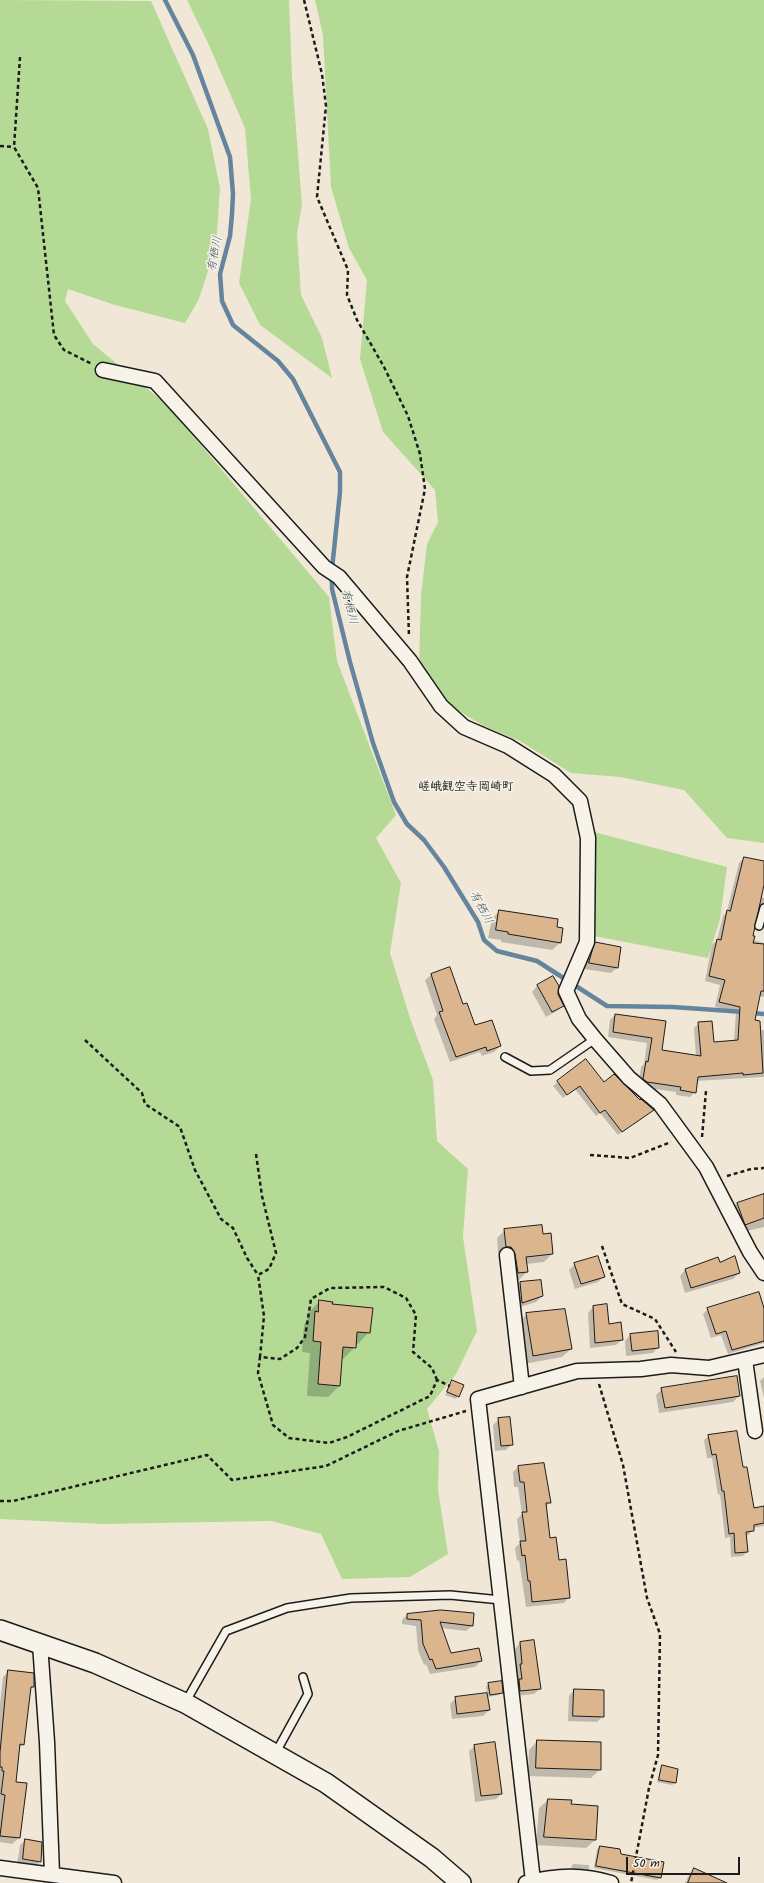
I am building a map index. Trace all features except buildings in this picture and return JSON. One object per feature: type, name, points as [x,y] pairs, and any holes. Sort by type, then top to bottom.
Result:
[{"type":"street","points":[[103,370],[155,381],[324,567],[339,577],[410,661],[441,706],[464,727],[508,746],[554,775],[580,801],[588,838],[589,899],[587,942],[566,991],[579,1019],[595,1039],[629,1078],[660,1104],[685,1137],[701,1160],[750,1252],[764,1273]]},
{"type":"street","points":[[507,1255],[522,1387]]},
{"type":"street","points":[[611,1883],[583,1876],[560,1876],[529,1882],[501,1600],[478,1399],[577,1371],[601,1372],[671,1364],[709,1368],[764,1355]]},
{"type":"street","points":[[745,1360],[755,1431]]},
{"type":"street","points":[[0,1630],[95,1663],[185,1703],[332,1788],[432,1858],[460,1883]]},
{"type":"street","points":[[40,1644],[47,1742],[52,1874]]},
{"type":"street","points":[[0,1868],[52,1874],[77,1881],[114,1883]]},
{"type":"lane","points":[[759,926],[764,908]]},
{"type":"lane","points":[[505,1058],[531,1071],[550,1070],[595,1039]]},
{"type":"lane","points":[[185,1703],[226,1631],[287,1608],[351,1598],[450,1595],[501,1600]]},
{"type":"lane","points":[[275,1754],[308,1694],[303,1676]]},
{"type":"path","points":[[304,0],[322,74],[326,106],[317,197],[348,270],[347,295],[357,320],[384,367],[408,416],[420,454],[425,489],[407,577],[410,661]]},
{"type":"path","points":[[20,57],[14,147],[38,188],[54,335],[64,350],[103,370]]},
{"type":"path","points":[[0,146],[14,147]]},
{"type":"path","points":[[85,1040],[142,1093],[145,1104],[180,1127],[195,1170],[221,1219],[233,1228],[246,1258],[258,1275],[264,1316],[258,1373],[273,1425],[289,1438],[329,1443],[430,1396],[438,1380]]},
{"type":"path","points":[[701,1160],[706,1091]]},
{"type":"path","points":[[590,1155],[630,1158],[685,1137]]},
{"type":"path","points":[[256,1154],[262,1196],[276,1254],[269,1269],[258,1275]]},
{"type":"path","points":[[713,1181],[751,1169],[764,1168]]},
{"type":"path","points":[[602,1246],[622,1304],[655,1319],[685,1366]]},
{"type":"path","points":[[260,1358],[280,1359],[297,1348],[304,1337],[311,1299],[330,1288],[384,1287],[406,1298],[416,1315],[413,1352],[432,1368],[438,1380],[450,1386]]},
{"type":"path","points":[[601,1372],[599,1386],[623,1465],[647,1598],[660,1634],[658,1755],[649,1788],[631,1883]]},
{"type":"path","points":[[0,1501],[13,1501],[208,1455],[232,1480],[326,1466],[398,1431],[479,1407]]},
{"type":"green space","points":[[0,0],[151,1],[208,129],[220,188],[216,246],[199,299],[185,323],[115,305],[68,289],[65,301],[93,344],[168,406],[329,597],[337,661],[396,815],[376,838],[401,883],[390,953],[410,1018],[433,1080],[437,1141],[468,1169],[463,1237],[477,1331],[456,1374],[427,1409],[439,1451],[438,1490],[448,1554],[410,1577],[342,1579],[321,1534],[271,1521],[102,1524],[0,1519]]},
{"type":"green space","points":[[187,0],[289,0],[292,77],[302,205],[297,233],[301,295],[322,338],[332,378],[260,325],[239,283],[251,199],[245,128],[208,43]]},
{"type":"green space","points":[[315,0],[764,0],[764,843],[727,838],[684,790],[620,777],[571,773],[520,741],[484,726],[452,707],[419,669],[421,595],[427,544],[438,522],[435,490],[383,432],[360,359],[367,280],[349,248],[331,187],[323,35]]},
{"type":"green space","points":[[594,832],[727,867],[720,919],[708,958],[594,936]]},
{"type":"waterway","name":"有栖川","points":[[165,0],[193,55],[230,157],[233,194],[232,214],[230,236],[220,274],[222,301],[233,325],[278,361],[293,379],[340,472],[340,492],[332,569]]},
{"type":"waterway","name":"有栖川","points":[[332,576],[332,589],[350,662],[373,743],[394,802],[407,824],[424,840],[444,867],[478,922],[484,940],[497,951],[537,961],[607,1006],[673,1007],[744,1012]]},
{"type":"waterway","name":"有栖川","points":[[752,1013],[764,1014]]},
{"type":"district","name":"嵯峨観空寺岡崎町","points":[[466,788]]}]
